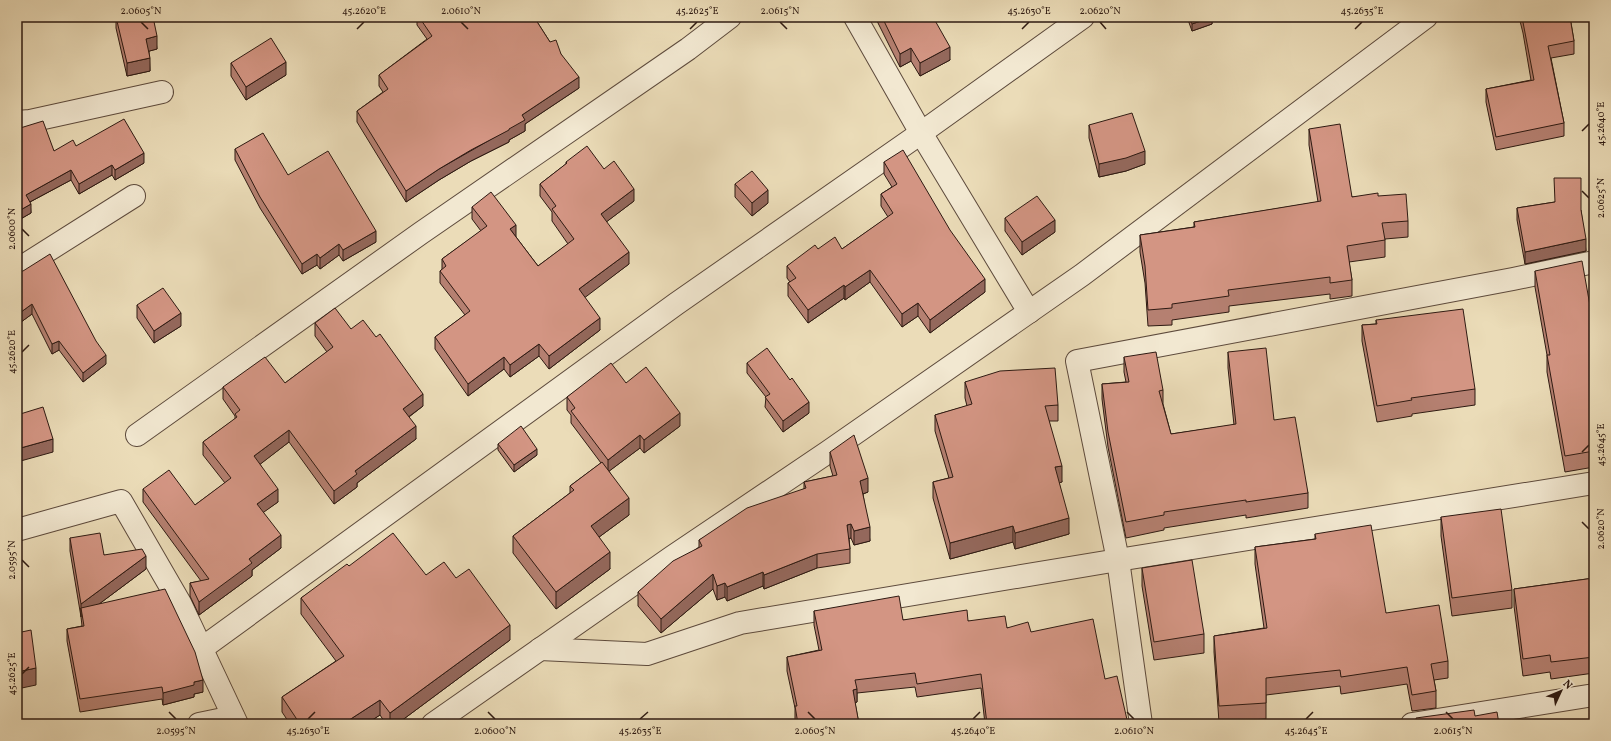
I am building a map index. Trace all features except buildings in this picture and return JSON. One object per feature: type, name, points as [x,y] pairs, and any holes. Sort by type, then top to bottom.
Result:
[{"type":"street","points":[[137,435],[421,233],[688,49],[730,17]]},
{"type":"street","points":[[855,17],[920,133],[1029,312]]},
{"type":"street","points":[[201,649],[676,304],[1083,17]]},
{"type":"street","points":[[433,724],[1101,261],[1426,17]]},
{"type":"street","points":[[17,122],[30,121],[162,92]]},
{"type":"street","points":[[17,270],[134,196]]},
{"type":"street","points":[[1141,724],[1118,560],[1077,361],[1513,279],[1594,262]]},
{"type":"street","points":[[540,649],[647,654],[740,623],[1594,483]]},
{"type":"street","points":[[17,530],[121,501],[180,603],[235,720],[199,724]]},
{"type":"street","points":[[1412,724],[1594,695]]}]
